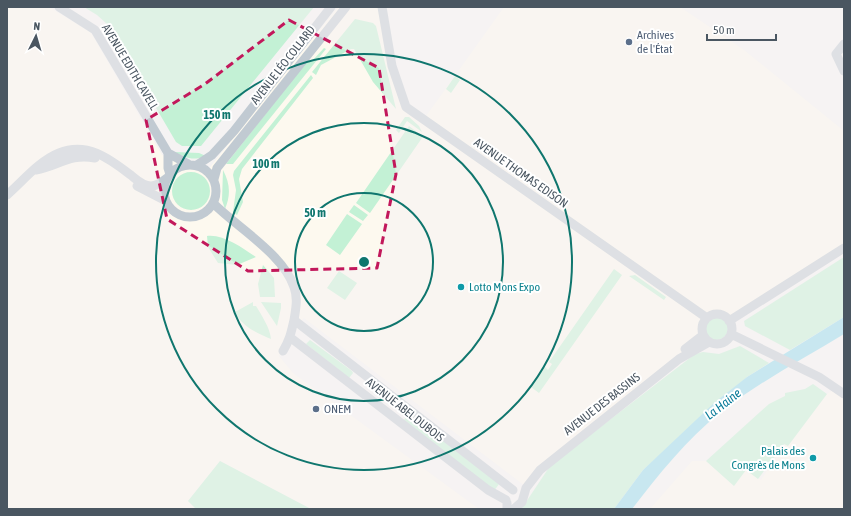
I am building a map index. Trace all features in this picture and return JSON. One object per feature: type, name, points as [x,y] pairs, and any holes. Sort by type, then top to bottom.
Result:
[{"type":"street","name":"AVENUE EDITH CAVELL","points":[[60,7],[95,30],[168,153],[169,176]]},
{"type":"street","name":"AVENUE LÉO COLLARD","points":[[193,165],[212,155],[234,130],[331,7]]},
{"type":"street","name":"AVENUE LÉO COLLARD","points":[[214,179],[217,168],[346,7]]},
{"type":"street","name":"AVENUE THOMAS EDISON","points":[[382,7],[392,66],[406,107],[707,318]]},
{"type":"street","points":[[844,44],[836,54],[844,71]]},
{"type":"street","points":[[7,195],[48,159],[58,153],[81,150],[98,153],[106,156],[139,181],[147,185],[156,185],[169,176],[176,168],[193,165]]},
{"type":"street","points":[[35,170],[48,168],[60,161],[84,156],[106,162],[140,188],[166,201],[176,213],[191,218],[205,213],[214,204],[217,188],[214,179],[204,168],[193,165],[168,153]]},
{"type":"street","points":[[166,201],[164,194],[169,176]]},
{"type":"street","points":[[214,204],[270,253],[286,270],[295,289],[297,303],[291,338],[283,351]]},
{"type":"street","points":[[729,321],[844,248]]},
{"type":"street","points":[[706,338],[702,326],[707,318],[719,314],[729,321],[731,334],[815,374],[844,394]]},
{"type":"street","name":"AVENUE ABEL DUBOIS","points":[[294,320],[512,488]]},
{"type":"street","name":"AVENUE DES BASSINS","points":[[706,338],[713,344],[722,343],[729,338],[731,334]]},
{"type":"street","name":"AVENUE ABEL DUBOIS","points":[[291,338],[488,490],[510,505]]},
{"type":"street","name":"AVENUE DES BASSINS","points":[[512,488],[521,487],[537,467],[593,420],[706,338]]},
{"type":"street","name":"AVENUE DES BASSINS","points":[[523,497],[526,488],[540,470],[706,338]]},
{"type":"street","points":[[512,488],[521,492],[523,497],[522,502],[510,505],[507,495],[512,488]]},
{"type":"highlighted area","points":[[289,20],[379,68],[396,174],[377,268],[248,271],[167,219],[146,120],[205,84]]},
{"type":"shaded area","points":[[7,7],[49,7],[91,33],[162,155],[174,157],[188,164],[197,165],[207,171],[338,7],[382,7],[406,107],[423,120],[455,76],[457,77],[461,71],[459,70],[504,7],[680,7],[744,50],[844,131],[844,248],[717,329],[691,348],[525,486],[304,318],[292,329],[279,356],[293,373],[479,509],[311,509],[220,461],[188,501],[196,509],[7,509]]},
{"type":"shaded area","points":[[836,388],[844,394],[844,509],[650,509],[692,461],[706,461],[734,486],[746,470],[761,480],[785,444],[788,446],[827,394]]},
{"type":"green space","points":[[84,7],[314,7],[201,146],[182,146],[176,142],[107,24],[97,15]]},
{"type":"green space","points":[[355,19],[373,23],[376,26],[396,109],[373,82],[354,49],[351,49],[321,65],[316,75],[312,72]]},
{"type":"green space","points":[[324,48],[326,49],[233,164],[226,164],[305,64],[313,60]]},
{"type":"green space","points":[[311,75],[313,78],[242,169],[239,179],[243,202],[237,215],[233,212],[236,190],[233,175],[234,171]]},
{"type":"green space","points":[[455,76],[460,80],[451,93],[446,89]]},
{"type":"green space","points":[[405,117],[409,117],[419,126],[422,132],[407,121],[399,133],[396,130]]},
{"type":"green space","points":[[409,126],[422,136],[422,138],[370,213],[356,203]]},
{"type":"green space","points":[[175,152],[199,153],[206,156],[190,158]]},
{"type":"green space","points":[[223,170],[229,189],[225,209],[222,200]]},
{"type":"green space","points":[[191,172],[201,175],[207,181],[210,191],[207,201],[201,207],[191,210],[181,207],[175,201],[172,191],[175,181],[181,175]]},
{"type":"green space","points":[[354,205],[368,215],[363,221],[349,212]]},
{"type":"green space","points":[[347,214],[362,224],[340,255],[326,245]]},
{"type":"green space","points":[[207,236],[226,239],[256,257],[237,265],[218,263],[208,247]]},
{"type":"green space","points":[[844,257],[844,317],[790,350],[745,326],[744,321]]},
{"type":"green space","points":[[263,265],[274,278],[275,297],[260,297],[258,284]]},
{"type":"green space","points":[[614,269],[622,275],[539,393],[531,387],[545,367],[548,370],[552,364],[549,362]]},
{"type":"green space","points":[[339,271],[357,283],[345,300],[327,288]]},
{"type":"green space","points":[[635,275],[666,297],[664,300],[629,276]]},
{"type":"green space","points":[[253,302],[253,306],[256,306],[265,322],[271,339],[255,332],[245,325],[235,312]]},
{"type":"green space","points":[[261,302],[281,303],[277,326]]},
{"type":"green space","points":[[716,316],[725,319],[728,328],[725,337],[716,340],[707,337],[704,328],[707,319]]},
{"type":"green space","points":[[310,340],[352,371],[353,373],[349,378],[306,344]]},
{"type":"green space","points":[[740,346],[769,363],[747,377],[643,470],[614,509],[522,508],[550,466],[695,354],[703,352],[719,354]]},
{"type":"green space","points":[[813,384],[827,394],[788,446],[784,444],[758,479],[746,470],[734,486],[706,461],[769,404],[785,396],[785,393],[805,389]]},
{"type":"green space","points":[[410,415],[499,484],[494,491],[404,420]]},
{"type":"green space","points":[[220,461],[311,509],[196,509],[188,501]]},
{"type":"water","name":"La Haine","points":[[844,317],[844,334],[766,381],[721,412],[696,434],[663,470],[632,509],[614,509],[643,470],[714,403],[747,377]]},
{"type":"place","name":"Archives de l'État","points":[[629,42]]},
{"type":"place","name":"Lotto Mons Expo","points":[[461,287]]},
{"type":"place","name":"ONEM","points":[[316,409]]},
{"type":"place","name":"Palais des Congrès de Mons","points":[[813,458]]}]
